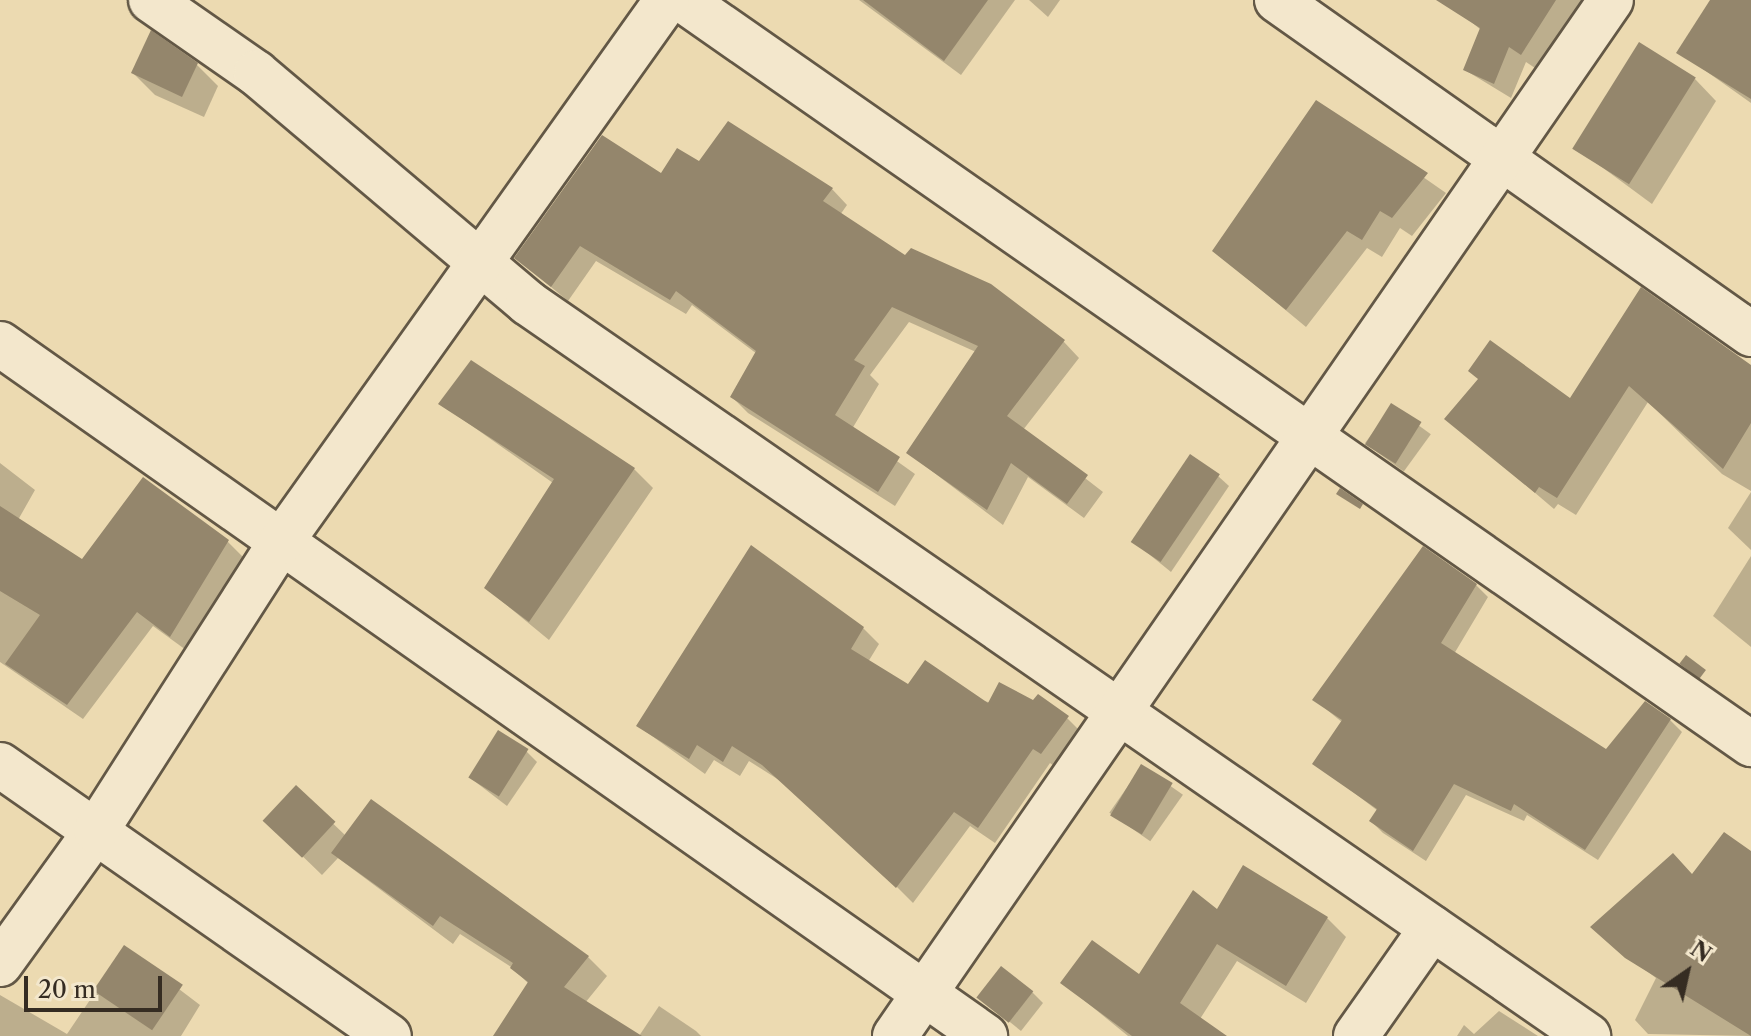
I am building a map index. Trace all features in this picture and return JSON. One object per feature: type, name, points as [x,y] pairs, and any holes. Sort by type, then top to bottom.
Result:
[{"type":"street","points":[[151,0],[256,73],[475,265],[1126,712],[1588,1036]]},
{"type":"street","points":[[0,964],[96,831],[281,542],[475,265],[667,0]]},
{"type":"street","points":[[683,0],[1308,440],[1751,744]]},
{"type":"street","points":[[1277,0],[1501,161],[1751,334]]},
{"type":"street","points":[[895,1036],[1126,712],[1308,440],[1611,0]]},
{"type":"street","points":[[0,344],[985,1036]]},
{"type":"street","points":[[0,765],[389,1036]]},
{"type":"street","points":[[1356,1036],[1432,928]]},
{"type":"building","points":[[863,0],[988,0],[944,61]]},
{"type":"building","points":[[1436,0],[1556,0],[1521,55],[1509,47],[1494,84],[1463,70],[1480,28]]},
{"type":"building","points":[[1710,0],[1751,0],[1751,99],[1676,53]]},
{"type":"building","points":[[151,30],[198,63],[182,97],[131,73]]},
{"type":"building","points":[[1639,42],[1696,78],[1629,184],[1572,149]]},
{"type":"building","points":[[1316,100],[1428,173],[1392,218],[1380,211],[1362,240],[1347,231],[1286,310],[1212,251]]},
{"type":"building","points":[[728,121],[833,188],[823,201],[905,255],[911,248],[991,284],[1065,340],[1007,416],[1088,475],[1067,504],[1011,463],[987,510],[906,453],[978,346],[892,307],[854,360],[865,366],[835,415],[900,457],[878,492],[730,397],[756,351],[676,291],[670,300],[580,246],[551,287],[514,258],[602,135],[661,173],[677,148],[699,161]]},
{"type":"building","points":[[1641,287],[1751,365],[1751,423],[1723,469],[1629,386],[1557,498],[1539,487],[1535,493],[1444,419],[1478,379],[1468,371],[1490,340],[1570,398]]},
{"type":"building","points":[[471,360],[635,468],[529,622],[484,588],[554,479],[438,404]]},
{"type":"building","points":[[1391,403],[1422,422],[1396,464],[1365,445]]},
{"type":"building","points":[[1190,454],[1220,474],[1161,562],[1131,542]]},
{"type":"building","points":[[143,477],[229,540],[170,637],[137,612],[67,705],[5,664],[40,615],[0,591],[0,506],[82,559]]},
{"type":"building","points":[[1340,488],[1363,504],[1360,509],[1336,494]]},
{"type":"building","points":[[751,545],[864,627],[851,649],[908,684],[925,660],[988,703],[999,682],[1033,700],[1038,694],[1069,716],[1041,754],[1033,749],[978,828],[954,812],[896,888],[762,765],[732,746],[723,762],[697,745],[689,759],[636,726]]},
{"type":"building","points":[[1423,546],[1477,584],[1441,643],[1606,749],[1645,701],[1671,719],[1585,850],[1514,804],[1511,811],[1454,784],[1413,851],[1369,821],[1377,809],[1312,764],[1342,720],[1312,700]]},
{"type":"building","points":[[1686,655],[1706,670],[1699,679],[1679,664]]},
{"type":"building","points":[[498,730],[529,749],[499,797],[468,777]]},
{"type":"building","points":[[1141,764],[1173,783],[1142,834],[1110,815]]},
{"type":"building","points":[[296,785],[335,822],[302,858],[263,821]]},
{"type":"building","points":[[371,799],[589,956],[564,987],[642,1036],[493,1036],[528,982],[510,968],[513,963],[440,916],[433,926],[331,853]]},
{"type":"building","points":[[1724,832],[1751,851],[1751,1036],[1625,958],[1590,927],[1673,853],[1692,874]]},
{"type":"building","points":[[1243,865],[1328,917],[1286,986],[1217,944],[1180,1003],[1227,1036],[1132,1036],[1060,983],[1092,940],[1139,974],[1193,890],[1217,909]]},
{"type":"building","points":[[124,945],[183,985],[152,1030],[93,991]]},
{"type":"building","points":[[1001,966],[1033,991],[1009,1023],[976,998]]}]
